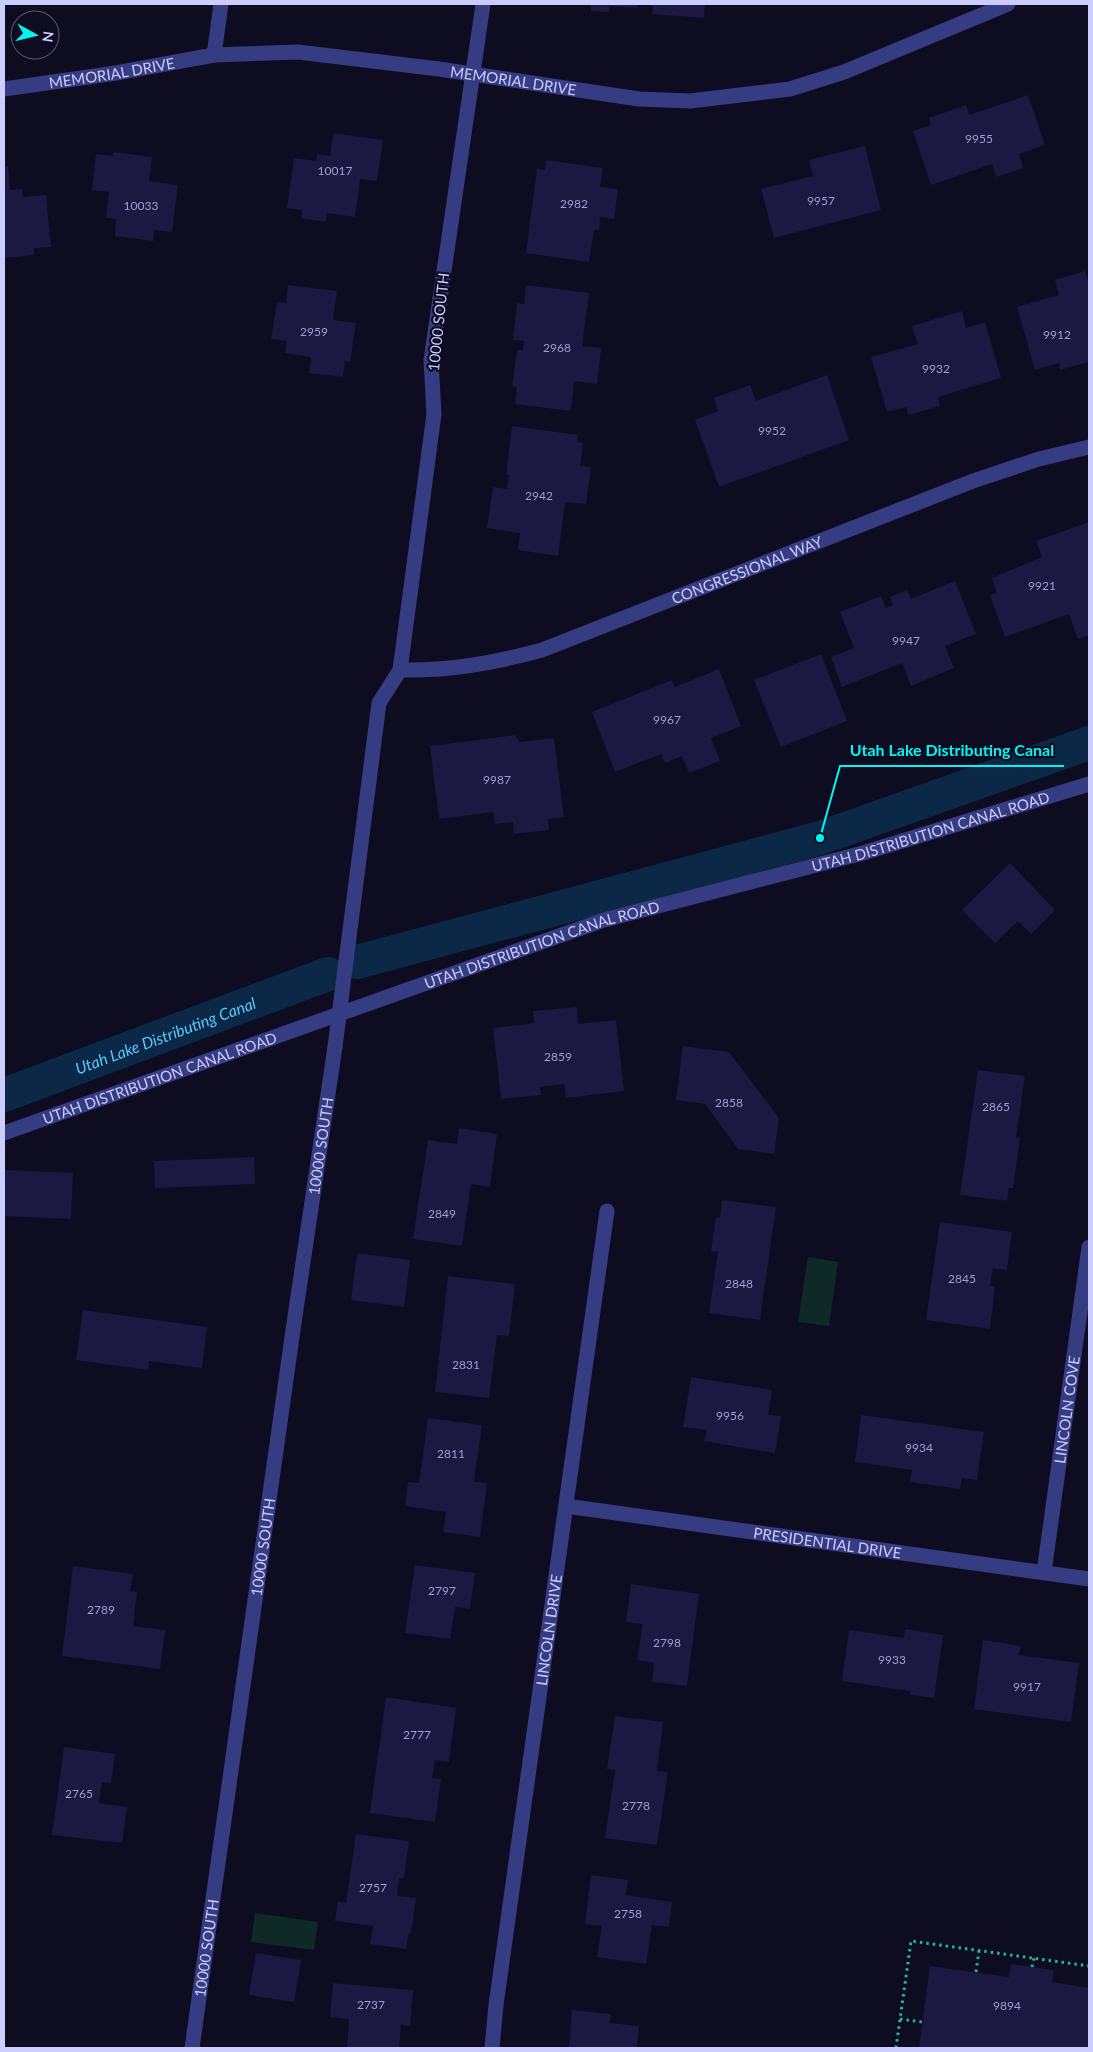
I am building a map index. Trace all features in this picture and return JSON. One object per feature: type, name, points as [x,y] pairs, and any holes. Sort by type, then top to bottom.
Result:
[{"type":"street","points":[[214,55],[221,4]]},
{"type":"street","name":"10000 SOUTH","points":[[192,2048],[287,1372],[340,1014],[379,703],[400,670],[434,414],[431,360],[483,4]]},
{"type":"street","name":"MEMORIAL DRIVE","points":[[4,89],[116,73],[214,55],[298,52],[639,98],[690,101],[739,97],[790,89],[844,72],[1008,4]]},
{"type":"street","name":"CONGRESSIONAL WAY","points":[[400,670],[434,671],[467,668],[542,650],[973,482],[1039,459],[1089,447]]},
{"type":"street","name":"UTAH DISTRIBUTION CANAL ROAD","points":[[4,1133],[604,920],[863,852],[1089,784]]},
{"type":"street","name":"LINCOLN DRIVE","points":[[492,2048],[496,2005],[607,1211]]},
{"type":"street","name":"LINCOLN COVE","points":[[1044,1572],[1089,1247]]},
{"type":"street","name":"PRESIDENTIAL DRIVE","points":[[566,1506],[1089,1578]]},
{"type":"path","points":[[896,2048],[911,1942],[1089,1966]]},
{"type":"path","points":[[976,1972],[979,1951]]},
{"type":"path","points":[[1032,1966],[1034,1958]]},
{"type":"path","points":[[900,2019],[922,2022]]},
{"type":"green space","points":[[808,1257],[838,1262],[829,1326],[798,1322]]},
{"type":"green space","points":[[255,1913],[318,1922],[314,1950],[251,1942]]},
{"type":"building","points":[[591,4],[637,4],[637,8],[610,6],[609,12],[591,11]]},
{"type":"building","points":[[648,4],[705,4],[704,18],[652,14],[653,6]]},
{"type":"building","points":[[1028,95],[1045,145],[1019,154],[1023,168],[996,177],[992,164],[931,185],[913,131],[931,125],[929,118],[966,105],[969,115]]},
{"type":"building","points":[[333,133],[383,140],[377,181],[360,179],[355,217],[327,213],[326,222],[301,218],[302,210],[287,208],[294,158],[316,161],[317,154],[330,156]]},
{"type":"building","points":[[865,146],[881,210],[774,238],[761,189],[813,176],[809,160]]},
{"type":"building","points":[[114,152],[152,157],[149,181],[178,185],[172,232],[154,230],[153,241],[115,236],[116,219],[106,218],[109,192],[92,190],[96,154],[113,156]]},
{"type":"building","points":[[546,160],[603,168],[600,187],[618,189],[614,219],[600,217],[599,230],[594,230],[589,262],[526,253],[537,169],[545,170]]},
{"type":"building","points":[[4,166],[8,166],[10,190],[22,189],[23,197],[46,195],[51,247],[34,248],[34,255],[4,258]]},
{"type":"building","points":[[1085,271],[1089,284],[1089,362],[1060,370],[1059,363],[1035,370],[1017,307],[1059,295],[1055,280]]},
{"type":"building","points":[[288,285],[337,291],[333,320],[356,323],[350,362],[345,361],[343,377],[309,373],[311,357],[285,353],[287,341],[271,339],[277,302],[286,303]]},
{"type":"building","points":[[526,285],[589,293],[582,346],[601,348],[597,384],[574,381],[571,411],[515,404],[517,387],[512,386],[517,350],[523,350],[524,341],[513,340],[517,303],[524,304]]},
{"type":"building","points":[[962,311],[966,328],[985,322],[1001,378],[938,397],[940,406],[908,415],[906,407],[887,412],[871,357],[918,344],[912,326]]},
{"type":"building","points":[[827,375],[849,440],[719,487],[695,420],[718,411],[714,398],[750,385],[756,401]]},
{"type":"building","points":[[512,426],[578,435],[577,442],[583,443],[580,466],[591,467],[586,504],[565,502],[558,556],[518,550],[520,533],[487,528],[493,487],[507,489],[509,475],[506,475]]},
{"type":"building","points":[[1089,522],[1089,635],[1078,639],[1069,614],[1005,637],[990,595],[997,593],[992,578],[1042,557],[1036,541]]},
{"type":"building","points":[[955,581],[976,634],[945,646],[954,668],[911,686],[902,663],[842,687],[831,657],[854,648],[840,612],[881,596],[886,608],[893,605],[890,597],[907,590],[911,599]]},
{"type":"building","points":[[821,654],[847,721],[781,747],[754,680]]},
{"type":"building","points":[[719,669],[741,726],[711,738],[720,761],[689,773],[682,756],[665,763],[661,754],[615,772],[592,712],[672,680],[675,687]]},
{"type":"building","points":[[515,735],[520,742],[554,738],[564,817],[548,819],[549,830],[514,834],[513,822],[495,824],[493,812],[439,819],[430,746]]},
{"type":"building","points":[[1010,863],[1055,910],[1031,934],[1018,921],[995,943],[962,910]]},
{"type":"building","points":[[577,1007],[578,1024],[616,1020],[624,1091],[566,1098],[564,1084],[540,1087],[541,1095],[501,1099],[493,1028],[534,1023],[533,1011]]},
{"type":"building","points":[[683,1046],[729,1052],[779,1118],[774,1154],[738,1149],[705,1104],[676,1100]]},
{"type":"building","points":[[978,1070],[1025,1076],[1016,1137],[1020,1138],[1013,1188],[1009,1188],[1007,1201],[960,1195]]},
{"type":"building","points":[[459,1128],[497,1134],[490,1187],[471,1184],[462,1246],[413,1239],[428,1140],[457,1144]]},
{"type":"building","points":[[254,1157],[255,1184],[155,1188],[154,1161]]},
{"type":"building","points":[[4,1170],[73,1173],[71,1219],[4,1216]]},
{"type":"building","points":[[722,1200],[776,1207],[760,1320],[709,1313],[718,1252],[711,1251],[716,1217],[720,1218]]},
{"type":"building","points":[[940,1222],[1012,1232],[1007,1270],[993,1268],[990,1286],[995,1287],[990,1329],[926,1320]]},
{"type":"building","points":[[357,1253],[410,1260],[404,1307],[351,1300]]},
{"type":"building","points":[[448,1276],[515,1284],[509,1336],[497,1335],[489,1398],[435,1392]]},
{"type":"building","points":[[83,1310],[207,1327],[202,1368],[149,1361],[148,1370],[76,1360]]},
{"type":"building","points":[[691,1377],[772,1390],[768,1415],[781,1416],[775,1453],[704,1441],[707,1430],[683,1427]]},
{"type":"building","points":[[861,1415],[984,1432],[977,1480],[962,1478],[960,1489],[910,1482],[912,1470],[855,1462]]},
{"type":"building","points":[[428,1418],[482,1425],[474,1482],[487,1483],[480,1537],[443,1532],[446,1512],[405,1506],[408,1482],[419,1483]]},
{"type":"building","points":[[415,1565],[475,1573],[470,1609],[455,1607],[450,1639],[405,1633]]},
{"type":"building","points":[[73,1566],[133,1574],[130,1591],[137,1592],[133,1626],[165,1630],[160,1669],[62,1656]]},
{"type":"building","points":[[631,1584],[699,1594],[687,1686],[652,1682],[654,1663],[637,1660],[643,1624],[626,1622]]},
{"type":"building","points":[[905,1629],[943,1635],[934,1698],[910,1695],[910,1691],[842,1681],[849,1630],[904,1638]]},
{"type":"building","points":[[983,1640],[1021,1646],[1019,1655],[1079,1663],[1071,1722],[974,1709]]},
{"type":"building","points":[[386,1697],[456,1708],[449,1762],[435,1760],[432,1778],[441,1779],[435,1822],[370,1813]]},
{"type":"building","points":[[615,1716],[663,1722],[657,1771],[668,1772],[657,1845],[605,1838],[615,1770],[607,1769]]},
{"type":"building","points":[[64,1747],[115,1754],[111,1783],[102,1782],[99,1803],[127,1807],[122,1843],[52,1835]]},
{"type":"building","points":[[356,1834],[409,1841],[404,1878],[399,1878],[397,1896],[416,1898],[411,1933],[409,1933],[406,1949],[370,1944],[373,1926],[335,1921],[338,1901],[346,1903]]},
{"type":"building","points":[[591,1875],[628,1880],[626,1895],[672,1902],[669,1927],[652,1925],[646,1964],[597,1957],[602,1926],[585,1924]]},
{"type":"building","points":[[256,1953],[301,1960],[294,2002],[249,1995]]},
{"type":"building","points":[[1011,1964],[1054,1970],[1052,1982],[1089,1988],[1089,2048],[919,2048],[930,1966],[1009,1977]]},
{"type":"building","points":[[333,1983],[413,1990],[410,2026],[401,2025],[399,2048],[347,2048],[349,2019],[330,2017]]},
{"type":"building","points":[[572,2010],[611,2014],[610,2023],[639,2026],[637,2048],[569,2048]]},
{"type":"waterway","name":"Utah Lake Distributing Canal","points":[[357,962],[820,838],[1089,743]]},
{"type":"waterway","name":"Utah Lake Distributing Canal","points":[[4,1095],[328,974]]},
{"type":"place","name":"Utah Lake Distributing Canal","points":[[820,838]]}]
